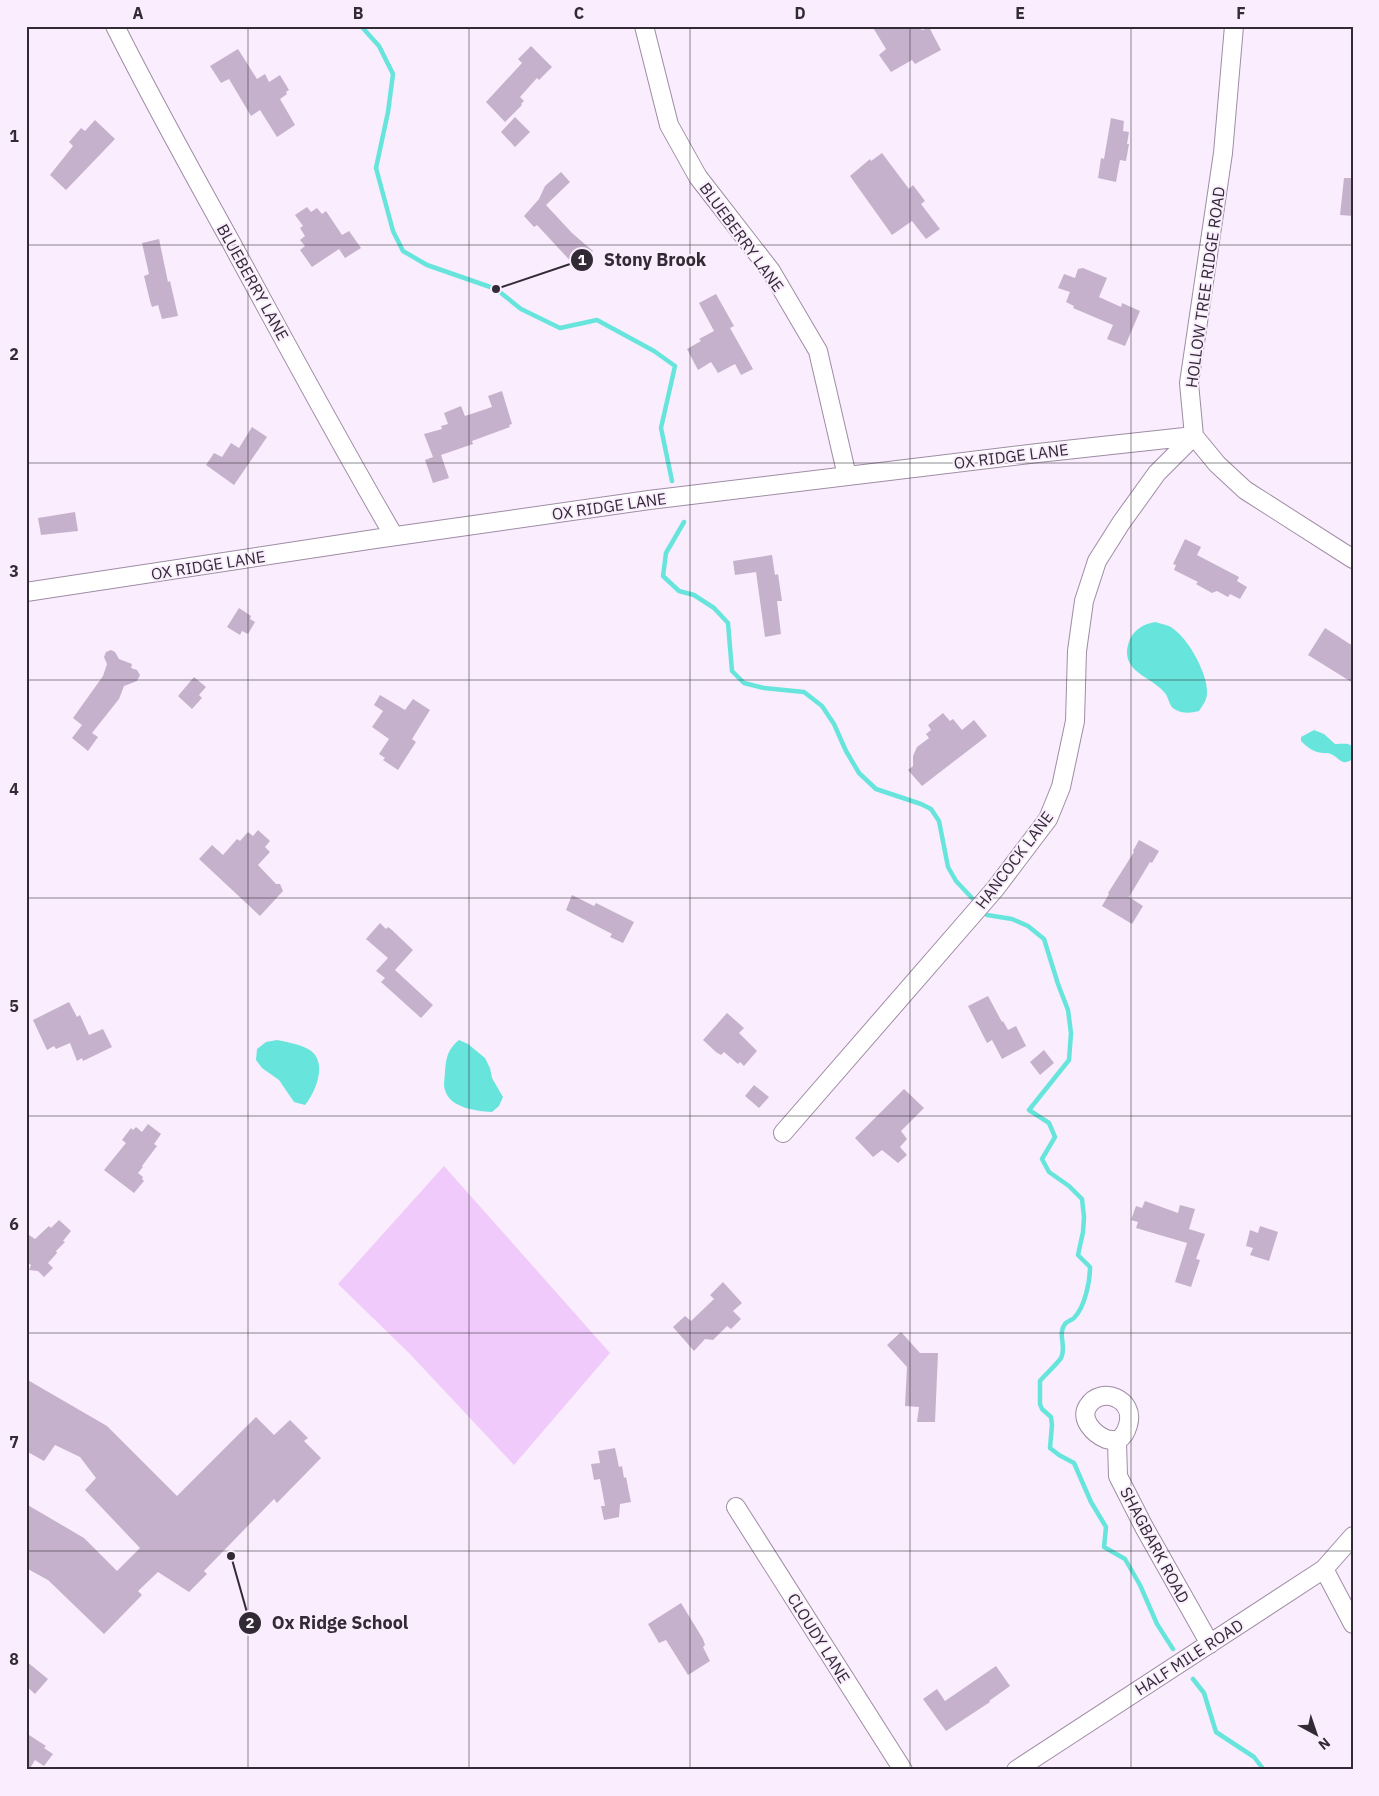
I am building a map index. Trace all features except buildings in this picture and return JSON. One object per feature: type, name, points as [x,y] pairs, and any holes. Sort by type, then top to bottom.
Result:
[{"type":"street","name":"BLUEBERRY LANE","points":[[115,26],[146,87],[270,315],[394,536]]},
{"type":"street","name":"BLUEBERRY LANE","points":[[644,26],[669,125],[698,177],[771,271],[818,351],[847,476]]},
{"type":"street","name":"HOLLOW TREE RIDGE ROAD","points":[[1194,436],[1189,384],[1223,153],[1234,26]]},
{"type":"street","name":"OX RIDGE LANE","points":[[26,592],[394,536],[649,500],[1194,436]]},
{"type":"street","points":[[1194,436],[1217,464],[1245,490],[1353,560]]},
{"type":"street","name":"HANCOCK LANE","points":[[784,1132],[995,889],[1048,819],[1061,787],[1075,721],[1077,651],[1084,601],[1097,561],[1121,523],[1157,473],[1194,436]]},
{"type":"street","name":"SHAGBARK ROAD","points":[[1117,1440],[1118,1476],[1144,1527],[1210,1644]]},
{"type":"street","name":"CLOUDY LANE","points":[[736,1506],[903,1770]]},
{"type":"street","name":"HALF MILE ROAD","points":[[1016,1770],[1324,1569],[1353,1536]]},
{"type":"street","points":[[1324,1569],[1353,1624]]},
{"type":"shaded area","points":[[1155,622],[1174,629],[1187,643],[1197,659],[1207,686],[1206,700],[1199,711],[1185,713],[1173,709],[1164,692],[1131,665],[1127,650],[1130,639],[1140,627]]},
{"type":"shaded area","points":[[1314,730],[1324,734],[1335,744],[1350,745],[1353,759],[1343,762],[1330,754],[1316,752],[1308,748],[1301,741],[1301,737]]},
{"type":"shaded area","points":[[277,1040],[297,1044],[308,1049],[318,1061],[319,1068],[316,1084],[305,1105],[294,1102],[279,1080],[262,1068],[256,1060],[257,1049],[266,1042]]},
{"type":"shaded area","points":[[459,1040],[468,1044],[485,1058],[490,1068],[492,1078],[503,1097],[499,1106],[492,1112],[479,1111],[458,1105],[452,1101],[445,1090],[444,1081],[447,1057],[452,1047]]},
{"type":"shaded area","points":[[444,1166],[610,1353],[514,1465],[409,1353],[338,1284]]},
{"type":"waterway","points":[[361,26],[379,46],[393,74],[388,112],[376,168],[393,231],[403,251],[427,265],[496,289],[521,309],[560,328],[597,320],[654,351],[675,366],[661,428],[672,481]]},
{"type":"waterway","points":[[684,522],[666,553],[663,576],[679,591],[694,595],[714,608],[728,623],[732,671],[744,683],[764,688],[804,692],[822,706],[834,724],[846,751],[859,773],[876,789],[931,809],[939,821],[948,867],[956,881],[972,898]]},
{"type":"waterway","points":[[987,915],[1012,919],[1028,926],[1044,939],[1068,1010],[1071,1033],[1069,1060],[1029,1110],[1049,1123],[1055,1137],[1042,1159],[1049,1172],[1069,1186],[1082,1199],[1083,1232],[1078,1255],[1090,1267],[1084,1301],[1078,1313],[1063,1328],[1063,1354],[1040,1381],[1040,1404],[1042,1409],[1051,1417],[1050,1448],[1074,1463],[1091,1502],[1106,1527],[1104,1547],[1125,1559],[1140,1585],[1157,1624],[1173,1649]]},
{"type":"waterway","points":[[1193,1679],[1204,1693],[1216,1732],[1254,1757],[1264,1770]]},
{"type":"place","name":"Stony Brook","points":[[496,289]]},
{"type":"place","name":"Ox Ridge School","points":[[231,1556]]}]
